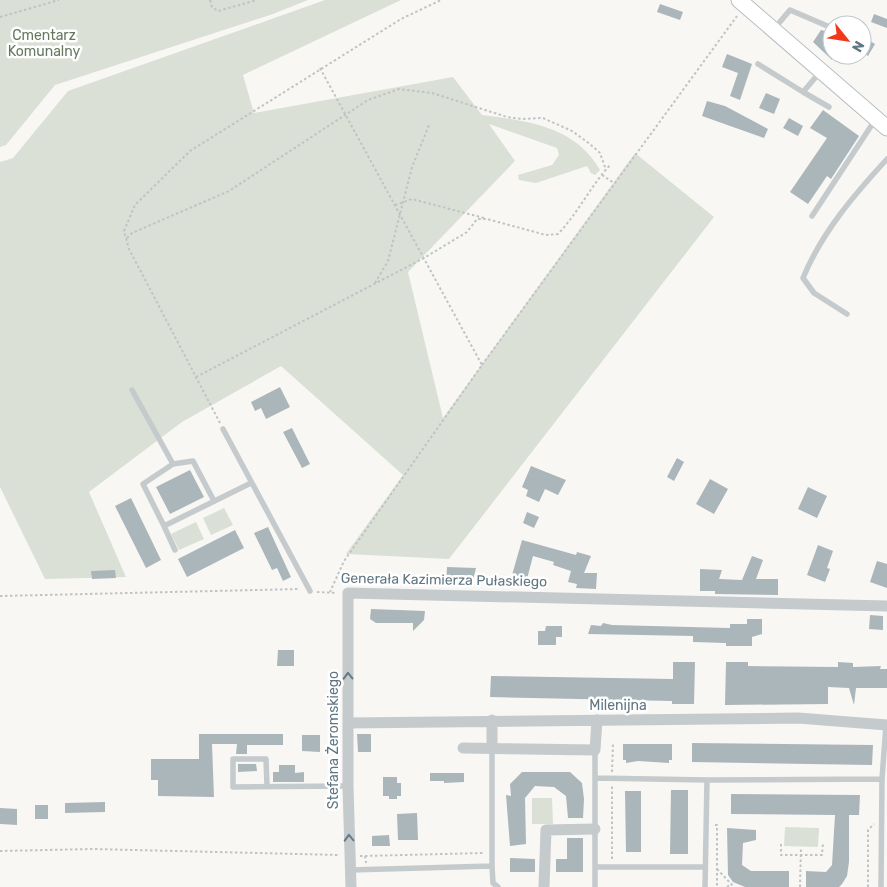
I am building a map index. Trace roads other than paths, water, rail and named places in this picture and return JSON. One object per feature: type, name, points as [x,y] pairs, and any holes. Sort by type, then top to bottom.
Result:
[{"type":"main road","points":[[742,3],[881,123]]},
{"type":"street","name":"Generała Kazimierza Pułaskiego","points":[[348,594],[887,606]]},
{"type":"street","name":"Stefana Żeromskiego","points":[[348,594],[348,786],[351,887]]},
{"type":"street","name":"Milenijna","points":[[348,722],[798,718],[887,724]]},
{"type":"street","points":[[492,720],[492,748]]},
{"type":"street","points":[[462,748],[595,750],[597,720]]},
{"type":"street","points":[[544,887],[546,830],[595,829]]},
{"type":"lane","points":[[779,23],[790,10],[822,24]]},
{"type":"lane","points":[[758,64],[829,107]]},
{"type":"lane","points":[[803,92],[821,71]]},
{"type":"lane","points":[[812,216],[881,123]]},
{"type":"lane","points":[[847,314],[814,293],[803,278],[810,262],[844,206],[887,159]]},
{"type":"lane","points":[[132,390],[172,464]]},
{"type":"lane","points":[[223,429],[310,591]]},
{"type":"lane","points":[[175,550],[143,484],[172,464],[193,462],[214,501]]},
{"type":"lane","points":[[164,526],[252,482]]},
{"type":"lane","points":[[882,887],[882,779],[887,724]]},
{"type":"lane","points":[[492,748],[491,852],[493,883],[498,887]]},
{"type":"lane","points":[[595,750],[595,887]]},
{"type":"lane","points":[[267,786],[266,759],[233,759],[233,787],[348,786]]},
{"type":"lane","points":[[595,778],[707,780],[882,779]]},
{"type":"lane","points":[[705,887],[707,780]]},
{"type":"lane","points":[[350,870],[492,866]]},
{"type":"lane","points":[[595,867],[705,867]]},
{"type":"park label","name":"Cmentarz Komunalny","points":[[44,43]]}]
